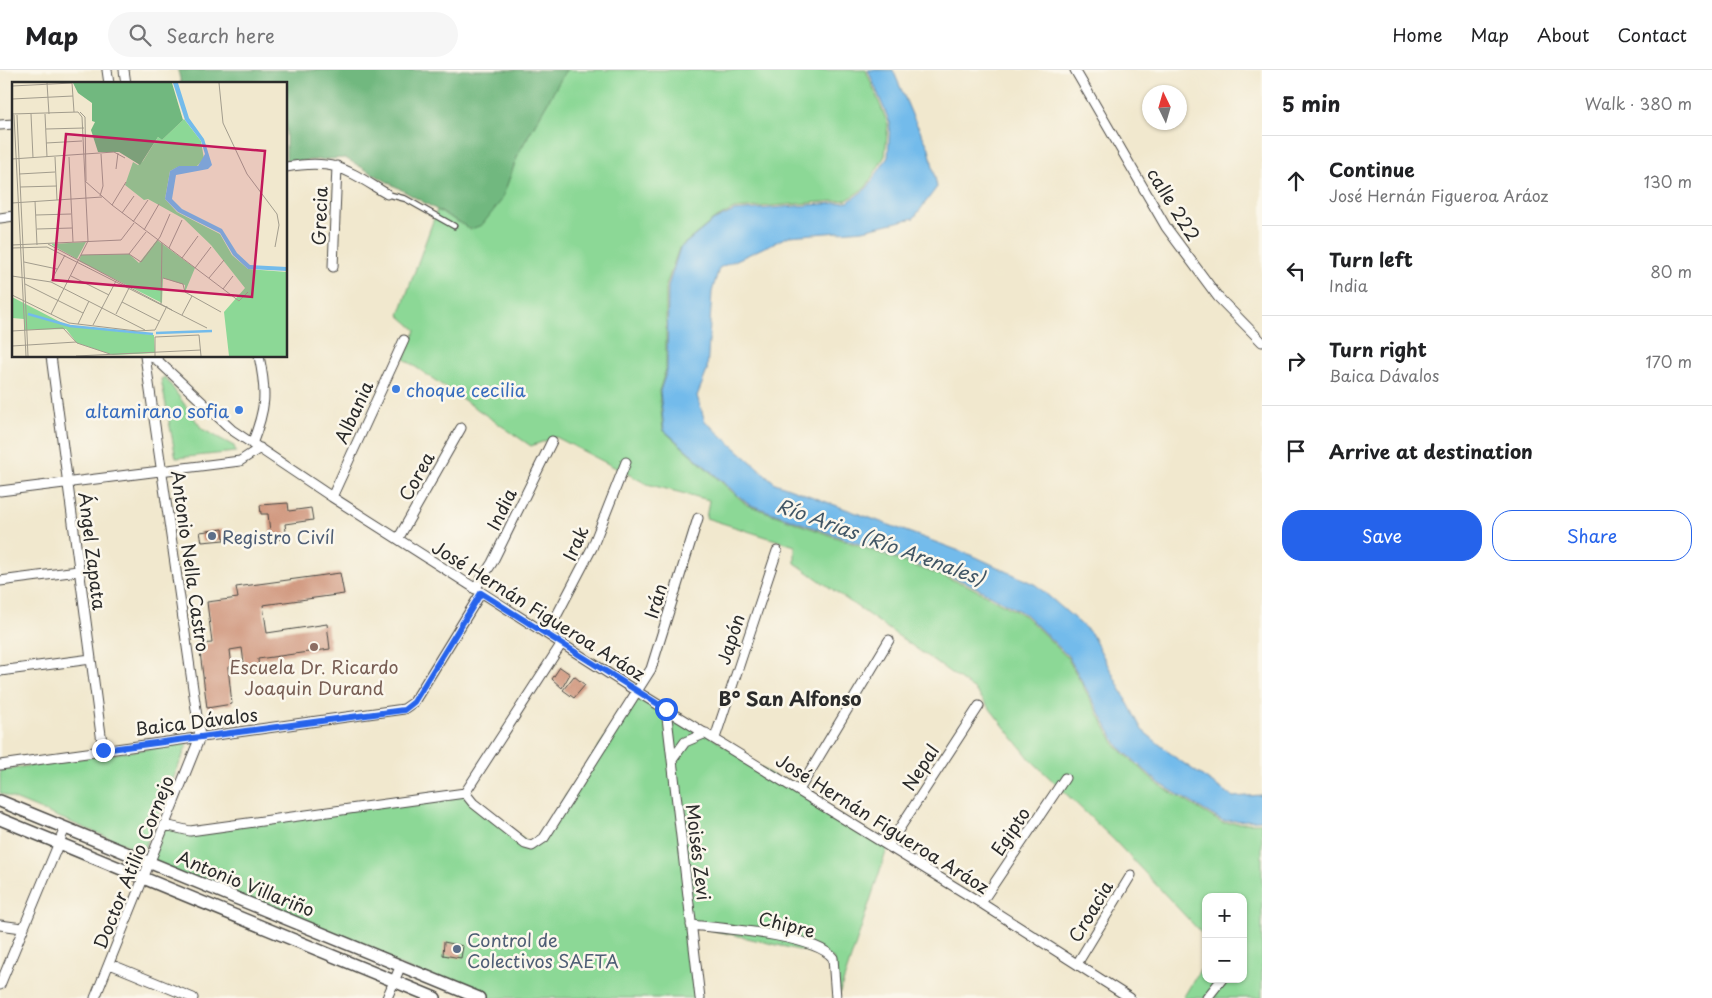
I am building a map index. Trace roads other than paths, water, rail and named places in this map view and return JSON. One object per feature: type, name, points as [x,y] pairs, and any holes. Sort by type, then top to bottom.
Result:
[{"type":"street","name":"calle 222","points":[[1075,70],[1166,227],[1218,297],[1262,342]]},
{"type":"street","points":[[288,167],[316,162],[337,166],[388,194]]},
{"type":"street","name":"Grecia","points":[[334,267],[337,166]]},
{"type":"street","name":"Albania","points":[[332,497],[404,340]]},
{"type":"street","name":"Ángel Zapata","points":[[51,358],[103,750]]},
{"type":"street","name":"Antonio Nella Castro","points":[[152,358],[151,389],[161,470],[200,737]]},
{"type":"street","name":"José Hernán Figueroa Aráoz","points":[[153,358],[232,430],[332,497],[636,691],[981,903],[1130,998]]},
{"type":"street","points":[[0,491],[240,461],[256,446],[265,402],[264,382],[259,358]]},
{"type":"street","name":"Corea","points":[[398,539],[461,428]]},
{"type":"street","name":"India","points":[[396,711],[408,707],[414,702],[478,591],[552,440]]},
{"type":"street","name":"Irak","points":[[547,634],[592,548],[626,462]]},
{"type":"street","name":"Irán","points":[[465,793],[473,803],[525,844],[532,846],[539,843],[651,669],[698,518]]},
{"type":"street","name":"Japón","points":[[715,738],[777,551]]},
{"type":"street","points":[[0,581],[78,571]]},
{"type":"street","points":[[799,790],[889,640]]},
{"type":"street","points":[[166,825],[190,831],[465,793],[562,644]]},
{"type":"street","points":[[0,671],[91,659]]},
{"type":"street","name":"Nepal","points":[[888,846],[979,706]]},
{"type":"street","name":"Moisés Zevi","points":[[666,709],[677,817],[690,899],[691,925],[700,998]]},
{"type":"street","name":"Baica Dávalos","points":[[0,765],[396,711]]},
{"type":"street","points":[[672,760],[685,742],[706,733]]},
{"type":"street","name":"Doctor Atilio Cornejo","points":[[95,998],[151,863],[200,737]]},
{"type":"street","name":"Egipto","points":[[981,903],[1066,778]]},
{"type":"street","name":"Antonio Villariño","points":[[0,801],[479,998]]},
{"type":"street","name":"Antonio Villariño","points":[[0,819],[435,998]]},
{"type":"street","points":[[0,985],[65,828]]},
{"type":"street","name":"Croacia","points":[[1077,964],[1131,874]]},
{"type":"street","points":[[0,925],[22,928]]},
{"type":"street","name":"Chipre","points":[[691,925],[772,935],[824,950],[833,958],[836,998]]},
{"type":"street","points":[[110,964],[193,998]]},
{"type":"street","points":[[387,998],[401,965]]},
{"type":"street","points":[[1207,998],[1219,983]]},
{"type":"lane","points":[[388,194],[406,199],[454,226]]},
{"type":"water","name":"Río Arias (Río Arenales)","points":[[868,70],[893,70],[913,117],[929,148],[937,187],[914,218],[863,230],[789,236],[719,268],[712,292],[707,371],[697,396],[705,421],[775,483],[976,557],[1036,585],[1091,633],[1142,730],[1176,758],[1233,797],[1262,795],[1262,820],[1222,821],[1159,783],[1118,746],[1068,656],[1025,614],[968,583],[748,504],[664,430],[660,391],[667,370],[668,286],[680,248],[713,221],[734,211],[848,202],[867,188],[888,157],[890,123]]},
{"type":"place","name":"choque cecilia","points":[[396,389]]},
{"type":"place","name":"altamirano sofia","points":[[239,410]]},
{"type":"place","name":"Registro Civíl","points":[[212,536]]},
{"type":"place","name":"Escuela Dr. Ricardo Joaquin Durand","points":[[314,647]]},
{"type":"place","name":"Control de Colectivos SAETA","points":[[457,949]]},
{"type":"district","name":"B° San Alfonso","points":[[790,698]]}]
